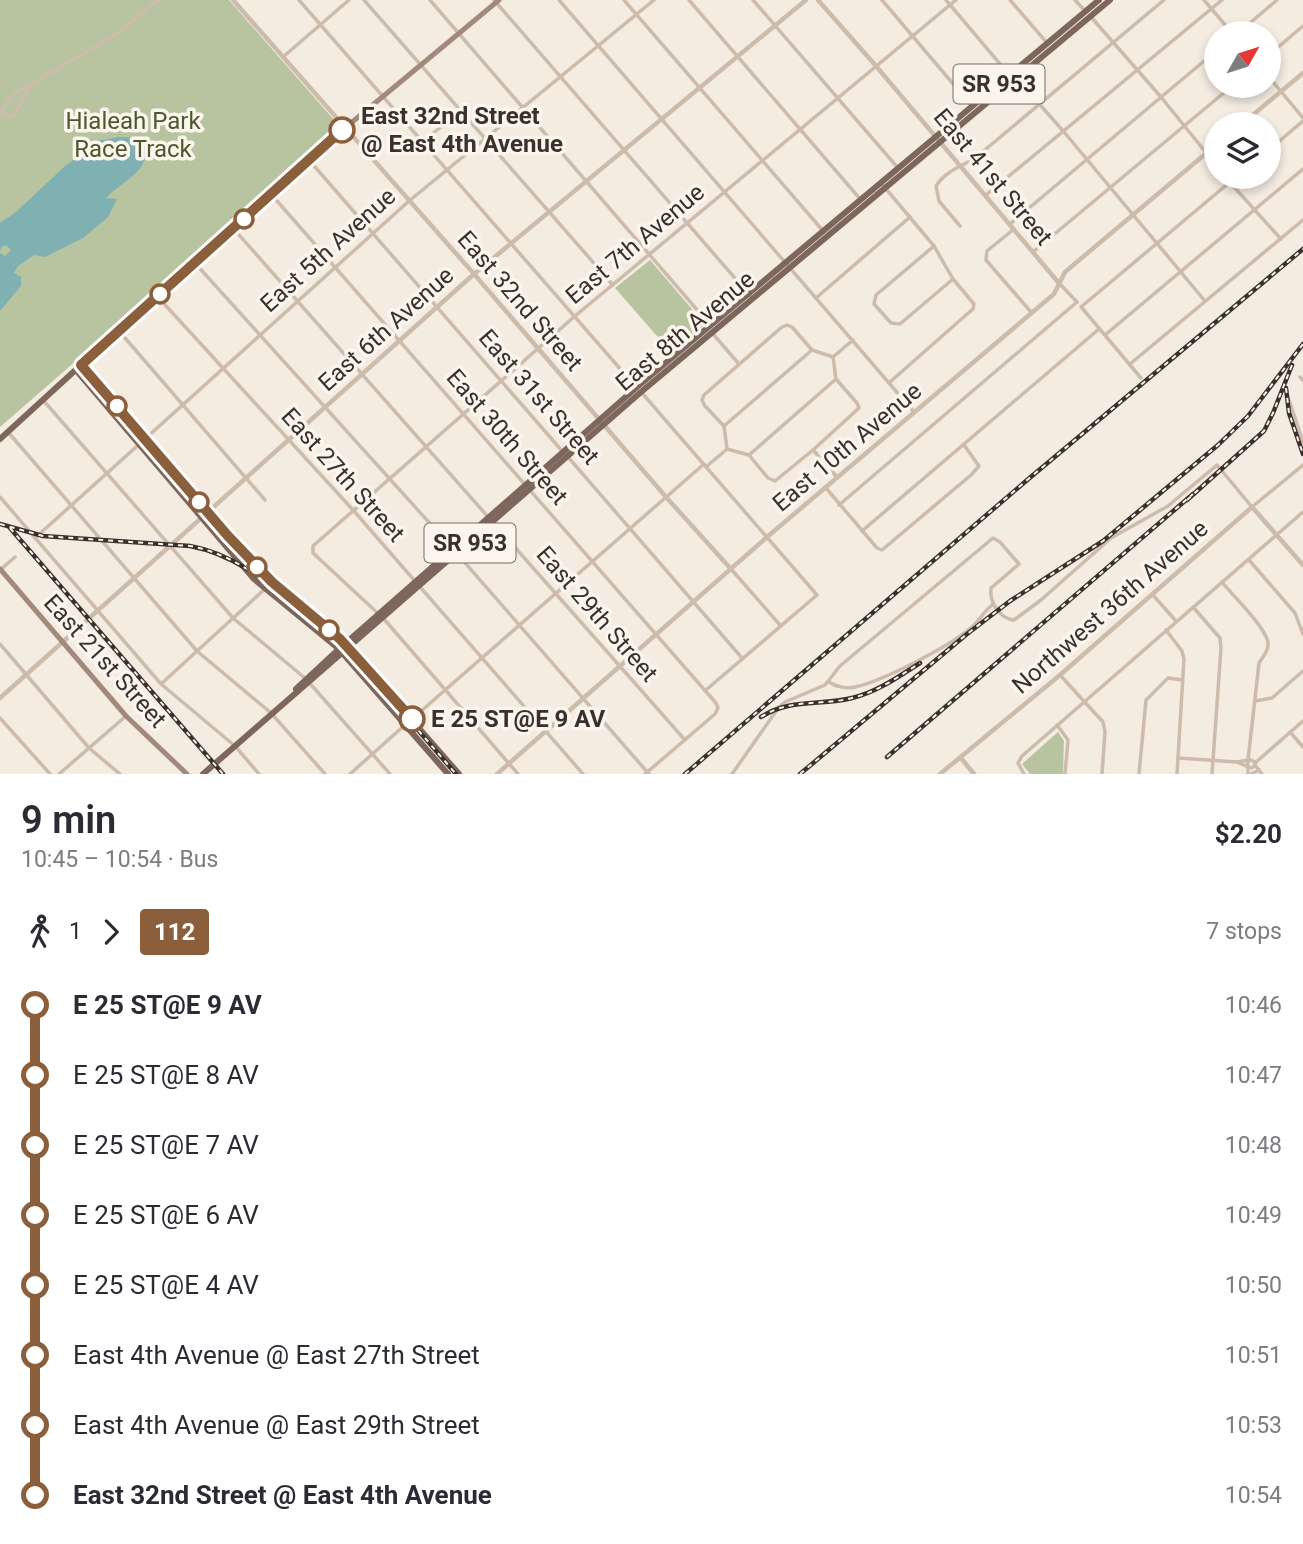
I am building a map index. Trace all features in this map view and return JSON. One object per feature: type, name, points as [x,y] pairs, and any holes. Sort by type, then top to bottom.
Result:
[{"type":"main road","name":"East 8th Avenue","points":[[1088,14],[1099,0]]},
{"type":"main road","name":"East 8th Avenue","points":[[203,774],[639,390],[1088,14],[1110,0]]},
{"type":"main road","points":[[0,439],[382,95],[497,1]]},
{"type":"main road","points":[[79,367],[205,513],[272,582],[344,649],[412,719],[459,774]]},
{"type":"main road","points":[[205,513],[246,570],[344,649],[448,774]]},
{"type":"main road","name":"East 21st Street","points":[[0,570],[126,716],[187,774]]},
{"type":"street","points":[[31,85],[15,114],[8,117],[4,114],[1,110],[14,94],[117,34],[158,0]]},
{"type":"street","name":"East 32nd Street","points":[[233,0],[780,625]]},
{"type":"street","points":[[299,0],[817,595],[741,657],[706,690]]},
{"type":"street","points":[[283,57],[349,0]]},
{"type":"street","points":[[364,0],[613,285]]},
{"type":"street","points":[[430,0],[651,254],[739,364]]},
{"type":"street","points":[[559,0],[915,412]]},
{"type":"street","points":[[624,0],[826,233]]},
{"type":"street","name":"East 5th Avenue","points":[[35,538],[446,169],[654,0]]},
{"type":"street","points":[[689,0],[863,202]]},
{"type":"street","points":[[753,0],[900,171]]},
{"type":"street","name":"East 6th Avenue","points":[[0,698],[474,274],[806,0]]},
{"type":"street","name":"East 41st Street","points":[[818,0],[1141,378]]},
{"type":"street","points":[[882,0],[974,109]]},
{"type":"street","name":"East 7th Avenue","points":[[381,616],[312,550],[313,546],[538,348],[913,36],[948,2],[956,0]]},
{"type":"street","points":[[1010,0],[1050,46]]},
{"type":"street","points":[[1075,0],[1137,69],[1204,150]]},
{"type":"street","points":[[960,226],[939,201],[936,186],[952,169],[974,159],[1164,0]]},
{"type":"street","points":[[1204,0],[1222,21]]},
{"type":"street","points":[[986,195],[1222,0]]},
{"type":"street","points":[[1253,21],[1278,0]]},
{"type":"street","points":[[497,1],[750,296]]},
{"type":"street","points":[[948,2],[1064,132],[1205,301]]},
{"type":"street","points":[[1281,45],[1303,26]]},
{"type":"street","points":[[1010,223],[1204,61]]},
{"type":"street","points":[[1281,139],[1303,120],[1281,92],[1303,74]]},
{"type":"street","points":[[1033,252],[1217,98]]},
{"type":"street","points":[[1257,112],[1274,98]]},
{"type":"street","points":[[422,142],[461,111]]},
{"type":"street","name":"East 10th Avenue","points":[[497,774],[767,537],[1054,294],[1065,272],[1204,155]]},
{"type":"street","name":"East 31st Street","points":[[309,160],[741,657]]},
{"type":"street","points":[[1105,335],[1303,169]]},
{"type":"street","points":[[883,186],[934,246],[953,279],[974,304],[973,309],[890,382]]},
{"type":"street","points":[[1081,307],[1222,189]]},
{"type":"street","points":[[1236,189],[1281,239]]},
{"type":"street","name":"East 30th Street","points":[[271,194],[716,703],[718,708],[715,714],[685,740]]},
{"type":"street","points":[[816,298],[910,217]]},
{"type":"street","points":[[1130,364],[1303,220]]},
{"type":"street","name":"East 29th Street","points":[[233,228],[685,740]]},
{"type":"street","points":[[1014,229],[987,251],[986,260],[1031,312]]},
{"type":"street","points":[[934,246],[874,298],[874,304],[895,325],[900,324],[953,279]]},
{"type":"street","points":[[195,263],[455,552],[647,773],[685,740]]},
{"type":"street","name":"East 27th Street","points":[[157,296],[353,510],[583,774]]},
{"type":"street","points":[[839,505],[1077,302]]},
{"type":"street","points":[[727,449],[724,426],[702,400],[739,364],[787,325],[792,327],[812,351],[833,357]]},
{"type":"street","points":[[862,531],[1099,329]]},
{"type":"street","points":[[119,331],[265,500]]},
{"type":"street","points":[[833,357],[853,340]]},
{"type":"street","points":[[724,426],[812,351]]},
{"type":"street","points":[[727,449],[749,455],[768,478],[775,481],[813,450],[859,408],[858,403],[836,379],[833,357]]},
{"type":"street","points":[[749,455],[836,379]]},
{"type":"street","points":[[1288,397],[1303,442]]},
{"type":"street","points":[[43,400],[233,618],[308,681],[390,774]]},
{"type":"street","points":[[8,432],[197,651],[271,713],[325,774]]},
{"type":"street","points":[[826,488],[877,548],[882,550],[979,466],[964,444]]},
{"type":"street","points":[[350,774],[630,528],[727,449]]},
{"type":"street","points":[[813,450],[838,478]]},
{"type":"street","points":[[732,774],[780,706],[829,682],[840,666],[993,538],[1000,542],[1018,564],[991,588],[990,597],[1006,619],[1017,619],[1116,534],[1165,508],[1217,465],[1303,565]]},
{"type":"street","name":"Northwest 36th Avenue","points":[[940,774],[1060,675],[1303,465]]},
{"type":"street","points":[[0,497],[161,684],[234,746],[259,774]]},
{"type":"street","points":[[1024,774],[1018,760],[1303,512]]},
{"type":"street","points":[[0,570],[15,557]]},
{"type":"street","points":[[1248,559],[1295,613],[1303,634]]},
{"type":"street","points":[[1222,582],[1263,632],[1268,642],[1267,651],[1259,663],[1250,774],[1261,772]]},
{"type":"street","points":[[161,684],[266,588]]},
{"type":"street","points":[[1152,594],[1177,621]]},
{"type":"street","points":[[829,682],[833,685],[853,687],[896,671],[974,625],[993,604]]},
{"type":"street","points":[[1193,607],[1220,638],[1212,774]]},
{"type":"street","points":[[381,616],[518,774]]},
{"type":"street","points":[[1166,630],[1182,651],[1184,659],[1177,774]]},
{"type":"street","points":[[0,644],[89,748],[120,774]]},
{"type":"street","points":[[1255,701],[1272,698],[1303,671]]},
{"type":"street","points":[[1060,675],[1103,722],[1105,732],[1102,774]]},
{"type":"street","points":[[1139,774],[1146,700],[1168,678],[1182,680]]},
{"type":"street","points":[[59,774],[126,716]]},
{"type":"street","points":[[0,718],[50,774]]},
{"type":"street","points":[[1251,763],[1303,721]]},
{"type":"street","points":[[1057,725],[1068,740],[1065,774]]},
{"type":"street","points":[[1290,732],[1303,747]]},
{"type":"street","points":[[1251,750],[1262,755]]},
{"type":"street","points":[[961,758],[974,774]]},
{"type":"street","points":[[1178,758],[1251,763],[1261,772]]},
{"type":"green space","name":"Hialeah Park Race Track","points":[[0,0],[229,0],[342,129],[0,427]]},
{"type":"green space","points":[[650,260],[703,322],[703,326],[671,352],[615,288]]},
{"type":"green space","points":[[1058,732],[1064,741],[1063,774],[1030,774],[1022,764]]},
{"type":"water","points":[[118,137],[137,138],[145,145],[146,154],[133,176],[106,198],[117,199],[108,217],[83,238],[45,257],[34,255],[18,266],[14,273],[21,277],[21,286],[0,311],[0,253],[5,256],[11,250],[6,245],[0,251],[0,223],[16,212],[66,165],[86,152],[87,147],[98,141]]},
{"type":"railway","points":[[685,774],[1026,481],[1303,249]]},
{"type":"railway","points":[[800,774],[967,634],[1010,601],[1103,541],[1218,445],[1248,416],[1303,344]]},
{"type":"railway","points":[[1187,500],[1264,431],[1292,365]]},
{"type":"railway","points":[[1286,388],[1289,413],[1303,454]]},
{"type":"railway","points":[[887,757],[1193,494]]},
{"type":"railway","points":[[0,524],[43,536],[190,546],[234,561],[284,596],[339,645],[456,774]]},
{"type":"railway","points":[[10,528],[223,774]]},
{"type":"railway","points":[[761,717],[783,707],[840,700],[870,692],[920,663]]},
{"type":"bus line","name":"112","points":[[342,130],[81,365],[228,536],[272,582],[340,639],[412,719]]},
{"type":"place","name":"East 32nd Street @ East 4th Avenue","points":[[342,130]]},
{"type":"place","name":"E 25 ST@E 9 AV","points":[[412,719]]}]
